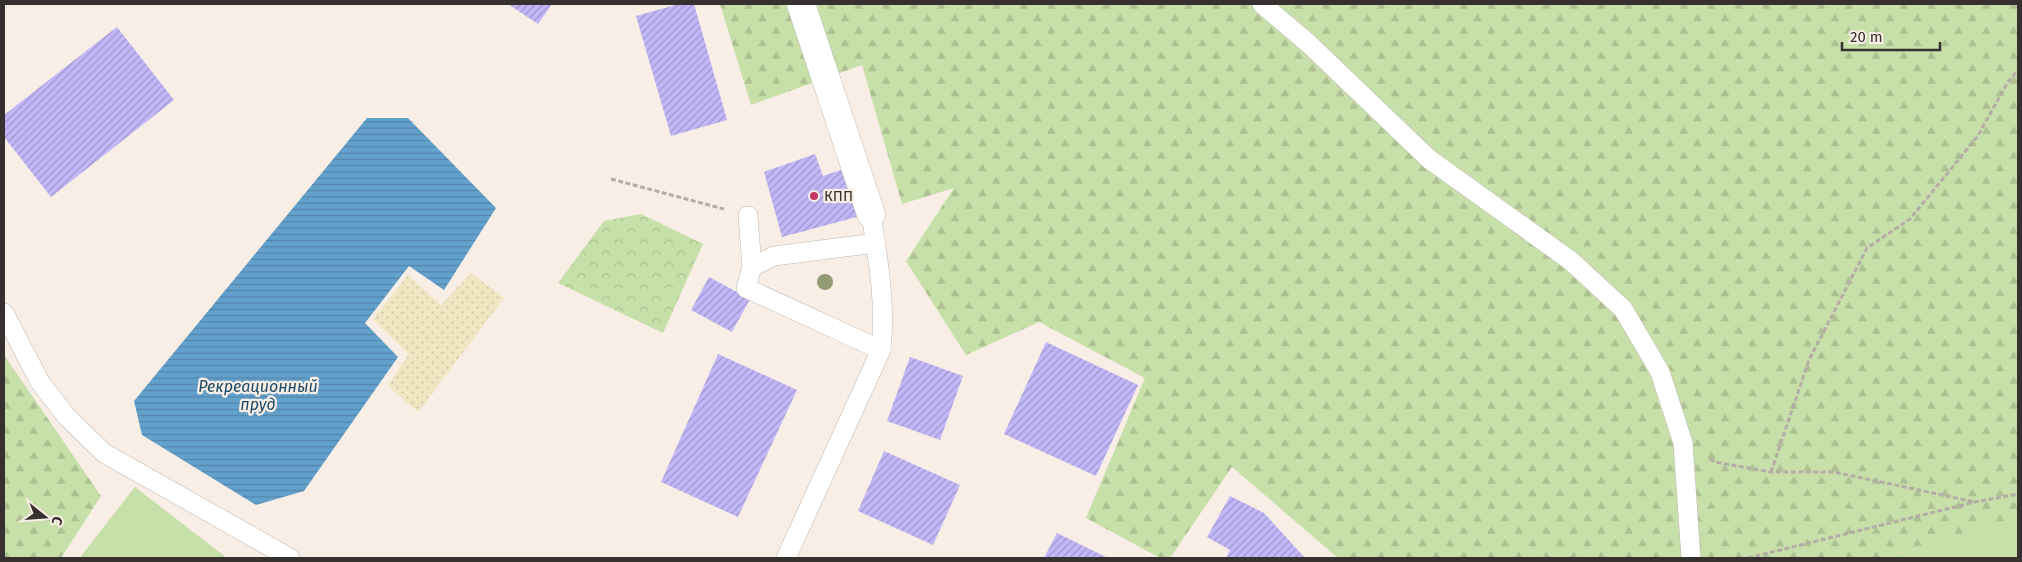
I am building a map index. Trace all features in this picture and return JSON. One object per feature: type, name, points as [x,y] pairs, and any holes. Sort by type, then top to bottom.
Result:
[{"type":"street","points":[[800,4],[870,214]]},
{"type":"lane","points":[[1262,4],[1309,44],[1429,158],[1571,261],[1623,309],[1660,372],[1683,443],[1691,558]]},
{"type":"lane","points":[[786,558],[881,350],[884,328],[876,243],[870,214]]},
{"type":"lane","points":[[748,216],[752,267],[746,288],[881,350]]},
{"type":"lane","points":[[752,267],[774,256],[876,243]]},
{"type":"lane","points":[[4,313],[40,382],[66,416],[104,453],[290,558]]},
{"type":"path","points":[[1771,472],[1809,360],[1867,248],[1910,219],[1977,137],[2008,82],[2018,70]]},
{"type":"path","points":[[611,179],[748,216]]},
{"type":"path","points":[[1683,443],[1715,462],[1771,472],[1834,472],[1975,502]]},
{"type":"path","points":[[1748,558],[1975,502],[2018,494]]},
{"type":"green space","points":[[720,4],[2018,4],[2018,518],[1884,558],[1338,558],[1232,467],[1170,558],[1160,558],[1086,518],[1145,378],[1039,322],[966,355],[906,261],[954,188],[902,204],[862,65],[751,105]]},
{"type":"green space","points":[[641,214],[703,244],[663,333],[558,283],[604,221]]},
{"type":"green space","points":[[4,355],[101,496],[61,558],[4,558]]},
{"type":"green space","points":[[135,487],[227,558],[83,558],[81,556]]},
{"type":"green space","points":[[2018,518],[2018,558],[1884,558]]},
{"type":"sand","points":[[471,273],[504,298],[418,412],[388,386],[409,354],[373,319],[408,275],[441,305]]},
{"type":"water","name":"Рекреационный пруд","points":[[367,118],[408,118],[496,208],[444,290],[409,266],[365,323],[398,357],[304,491],[256,505],[142,435],[134,401]]},
{"type":"building","points":[[508,4],[552,4],[538,24]]},
{"type":"building","points":[[679,4],[694,4],[727,120],[671,136],[636,16]]},
{"type":"building","points":[[117,27],[174,100],[51,197],[4,137],[4,115]]},
{"type":"building","name":"КПП","points":[[815,154],[823,176],[849,167],[864,215],[782,237],[764,172]]},
{"type":"building","points":[[709,277],[750,299],[732,332],[691,310]]},
{"type":"building","points":[[1046,342],[1138,385],[1096,476],[1004,434]]},
{"type":"building","points":[[718,354],[797,390],[738,517],[661,482]]},
{"type":"building","points":[[910,357],[963,376],[940,440],[887,421]]},
{"type":"building","points":[[884,451],[960,485],[933,545],[858,511]]},
{"type":"building","points":[[1230,496],[1264,513],[1305,558],[1226,558],[1230,550],[1207,537]]},
{"type":"building","points":[[1057,533],[1108,558],[1044,558]]},
{"type":"place","name":"КПП","points":[[814,196]]}]
